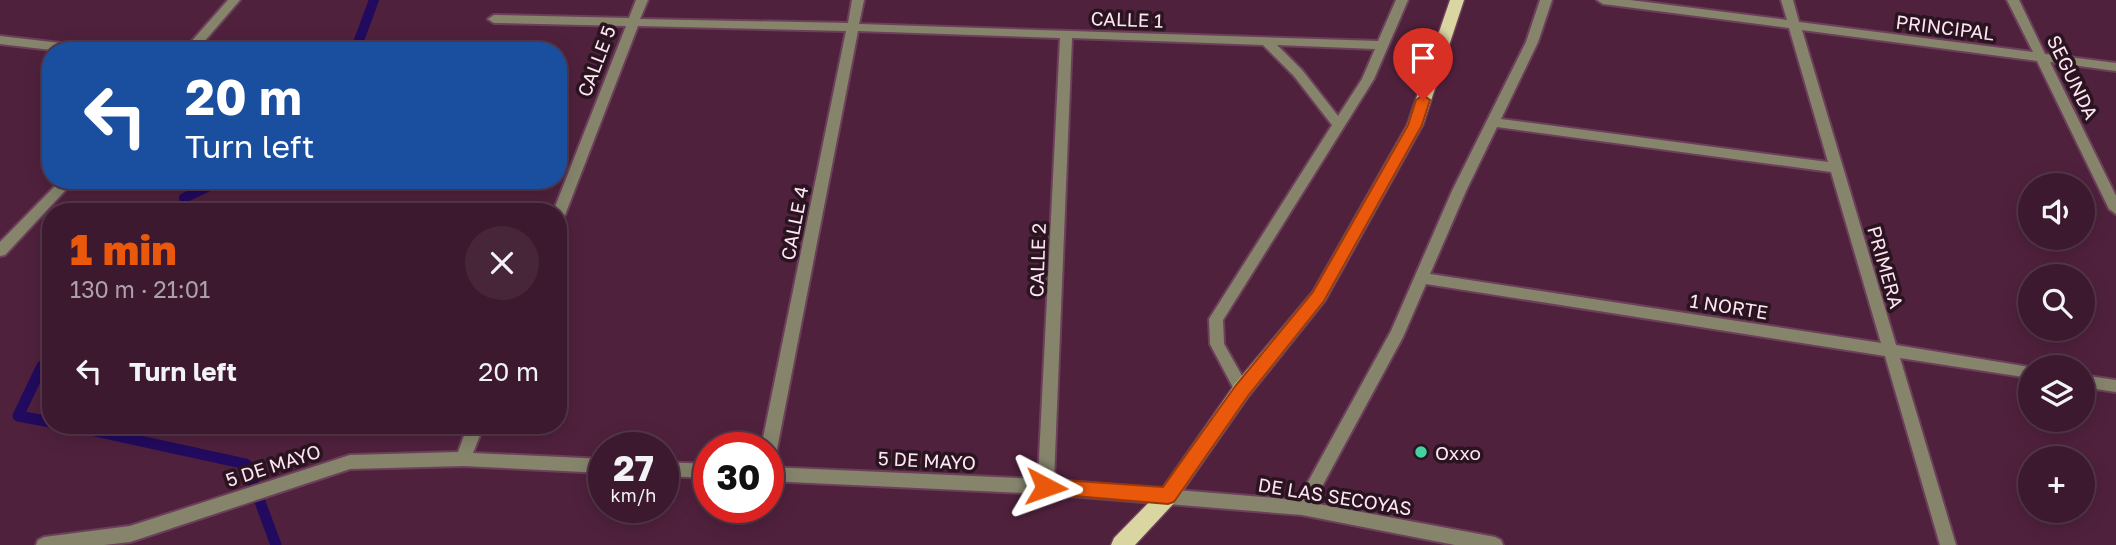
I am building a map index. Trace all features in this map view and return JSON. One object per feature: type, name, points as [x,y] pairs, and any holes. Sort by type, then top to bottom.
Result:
[{"type":"main road","points":[[1121,545],[1168,496],[1242,390],[1318,296],[1415,125],[1457,0]]},
{"type":"street","points":[[197,42],[234,0]]},
{"type":"street","name":"CALLE 5","points":[[563,203],[642,0]]},
{"type":"street","name":"CALLE 4","points":[[772,432],[858,0]]},
{"type":"street","points":[[1242,390],[1217,344],[1216,319],[1368,79],[1402,0]]},
{"type":"street","points":[[1302,508],[1398,333],[1532,41],[1546,0]]},
{"type":"street","name":"PRINCIPAL","points":[[1604,0],[2116,67]]},
{"type":"street","name":"PRIMERA","points":[[1787,0],[1948,545]]},
{"type":"street","name":"SEGUNDA","points":[[2013,0],[2116,209]]},
{"type":"street","name":"CALLE 1","points":[[494,19],[852,27],[1381,45]]},
{"type":"street","name":"CALLE 2","points":[[1046,487],[1066,34]]},
{"type":"street","points":[[0,40],[42,45]]},
{"type":"street","points":[[1266,41],[1298,74],[1339,125]]},
{"type":"street","points":[[1493,122],[1837,169]]},
{"type":"street","points":[[47,203],[60,189]]},
{"type":"street","points":[[0,251],[42,208]]},
{"type":"street","name":"1 NORTE","points":[[1422,278],[2018,370]]},
{"type":"street","points":[[2095,383],[2116,386]]},
{"type":"street","points":[[463,459],[473,434]]},
{"type":"street","name":"5 DE MAYO","points":[[44,545],[130,534],[350,462],[463,459],[588,465]]},
{"type":"street","name":"5 DE MAYO","points":[[784,475],[1046,487],[1168,496]]},
{"type":"street","name":"DE LAS SECOYAS","points":[[1168,496],[1302,508],[1496,545]]},
{"type":"street","points":[[1414,545],[1426,532]]},
{"type":"waterway","points":[[358,42],[374,0]]},
{"type":"waterway","points":[[185,203],[184,198],[203,189]]},
{"type":"waterway","points":[[42,366],[18,416],[42,420]]},
{"type":"waterway","points":[[108,434],[246,464],[276,545]]},
{"type":"place","name":"Oxxo","points":[[1421,452]]},
{"type":"route","points":[[1046,487],[1168,496],[1242,390],[1318,296],[1415,125],[1423,100]]}]
